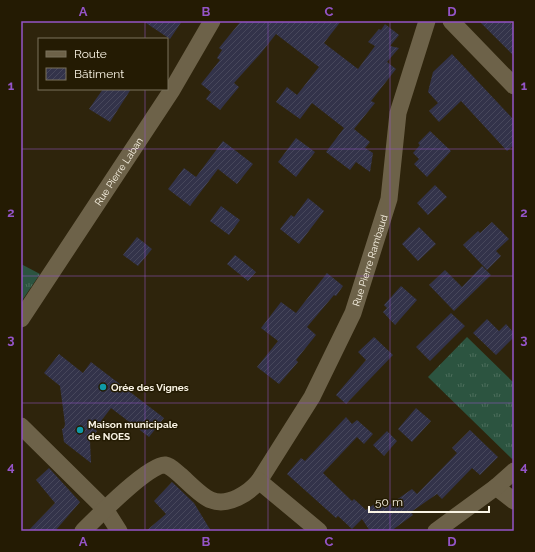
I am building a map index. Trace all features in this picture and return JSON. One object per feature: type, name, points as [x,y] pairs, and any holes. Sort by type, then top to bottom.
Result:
[{"type":"street","name":"Rue Pierre Laban","points":[[21,319],[172,90],[212,21]]},
{"type":"street","name":"Rue Pierre Rambaud","points":[[105,509],[157,467],[165,465],[173,469],[211,500],[222,501],[242,496],[252,489],[259,481],[312,397],[353,312],[389,199],[398,114],[427,21]]},
{"type":"street","points":[[451,21],[514,86]]},
{"type":"street","points":[[21,426],[105,509],[119,531]]},
{"type":"street","points":[[436,531],[496,487],[514,471]]},
{"type":"street","points":[[259,481],[318,531]]},
{"type":"street","points":[[496,487],[514,501]]},
{"type":"street","points":[[83,531],[105,509]]},
{"type":"green space","points":[[21,264],[40,274],[21,302]]},
{"type":"green space","points":[[467,337],[514,383],[514,457],[512,459],[428,377]]},
{"type":"building","points":[[143,21],[182,21],[170,39]]},
{"type":"building","points":[[241,21],[341,21],[324,43],[358,69],[375,46],[368,42],[379,29],[381,30],[385,24],[399,35],[390,46],[399,48],[387,62],[396,69],[371,101],[375,103],[354,129],[370,142],[365,148],[373,153],[370,172],[356,162],[350,170],[326,152],[344,128],[312,103],[300,119],[276,102],[287,87],[297,95],[319,67],[276,34],[234,83],[239,87],[220,110],[206,99],[211,92],[201,84],[220,60],[217,58],[222,50],[219,48]]},
{"type":"building","points":[[479,21],[509,21],[514,26],[514,56]]},
{"type":"building","points":[[452,54],[514,120],[514,145],[507,151],[461,101],[439,122],[429,111],[438,103],[428,92],[433,72]]},
{"type":"building","points":[[102,90],[130,90],[110,122],[89,109]]},
{"type":"building","points":[[430,131],[451,151],[427,177],[414,164],[419,159],[413,153],[420,145],[418,143]]},
{"type":"building","points":[[296,138],[315,152],[296,177],[278,162]]},
{"type":"building","points":[[223,141],[253,164],[237,184],[218,169],[190,206],[168,189],[184,168],[196,177]]},
{"type":"building","points":[[435,185],[447,197],[428,215],[417,203]]},
{"type":"building","points":[[308,198],[324,211],[299,244],[280,229],[291,215],[294,217]]},
{"type":"building","points":[[221,206],[240,220],[229,235],[210,221]]},
{"type":"building","points":[[492,222],[509,239],[496,251],[501,256],[487,270],[463,245],[478,231],[480,233]]},
{"type":"building","points":[[419,227],[436,244],[418,261],[402,244]]},
{"type":"building","points":[[137,237],[152,249],[138,266],[123,255]]},
{"type":"building","points":[[235,255],[256,272],[248,281],[227,264]]},
{"type":"building","points":[[482,266],[491,275],[454,311],[429,285],[445,270],[462,287]]},
{"type":"building","points":[[327,273],[343,286],[336,296],[334,295],[307,327],[316,335],[296,360],[298,362],[279,384],[257,367],[278,341],[261,328],[281,302],[296,313]]},
{"type":"building","points":[[401,286],[417,300],[395,325],[383,312],[387,308],[384,305]]},
{"type":"building","points":[[451,313],[465,326],[430,361],[416,347]]},
{"type":"building","points":[[487,319],[499,331],[506,324],[514,333],[514,337],[496,355],[473,333]]},
{"type":"building","points":[[374,337],[393,355],[346,404],[336,395],[366,360],[358,352]]},
{"type":"building","points":[[59,354],[83,373],[91,362],[164,418],[149,437],[111,408],[95,429],[97,431],[90,440],[91,463],[64,442],[62,429],[64,428],[65,424],[60,386],[44,373]]},
{"type":"building","points":[[416,408],[431,421],[412,442],[398,429]]},
{"type":"building","points":[[346,417],[352,424],[357,420],[373,434],[364,444],[357,437],[323,473],[352,501],[354,499],[366,510],[380,500],[385,508],[412,489],[417,494],[457,453],[452,448],[470,430],[498,457],[480,475],[472,468],[442,499],[437,494],[411,512],[413,515],[391,531],[370,531],[362,519],[352,529],[338,516],[336,518],[287,474],[301,458],[305,461]]},
{"type":"building","points":[[387,431],[397,441],[384,456],[373,445]]},
{"type":"building","points":[[49,468],[80,502],[55,531],[28,531],[55,503],[36,480]]},
{"type":"building","points":[[172,482],[194,503],[211,531],[146,531],[166,514],[154,501]]},
{"type":"place","name":"Orée des Vignes","points":[[103,387]]},
{"type":"place","name":"Maison municipale de NOES","points":[[80,430]]}]
